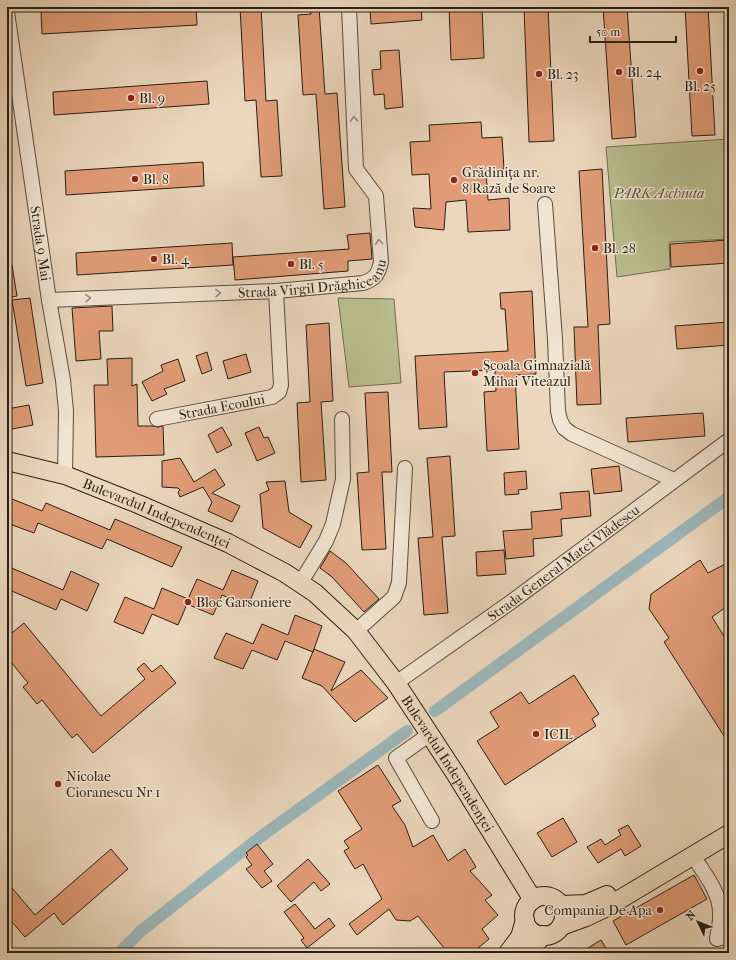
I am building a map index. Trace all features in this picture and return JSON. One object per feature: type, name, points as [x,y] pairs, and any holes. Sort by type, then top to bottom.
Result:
[{"type":"main road","name":"Bulevardul Independenței","points":[[7,461],[65,475],[138,504],[228,543],[285,573],[300,582],[325,601],[356,631],[396,683],[430,734],[533,900]]},
{"type":"main road","points":[[561,905],[586,904],[601,899],[729,822]]},
{"type":"main road","points":[[525,920],[535,934],[542,935],[554,933],[562,926],[607,907],[729,834]]},
{"type":"main road","points":[[508,953],[520,937],[525,920],[526,909],[533,900],[540,896],[549,896],[556,899],[561,905],[564,912],[562,926]]},
{"type":"main road","points":[[528,953],[542,935]]},
{"type":"street","name":"Strada Virgil Drăghiceanu","points":[[49,300],[276,290],[363,283],[373,280],[379,271],[381,262],[376,196],[356,169],[349,7]]},
{"type":"street","name":"Strada 9 Mai","points":[[7,12],[49,300],[63,380],[66,411],[65,475]]},
{"type":"street","points":[[545,204],[555,339],[558,411],[560,420],[564,428],[581,439],[674,480]]},
{"type":"street","name":"Strada Ecoului","points":[[157,418],[272,397],[279,392],[281,385],[276,290]]},
{"type":"street","points":[[300,582],[326,541],[333,524],[343,479],[342,419]]},
{"type":"street","name":"Strada General Matei Vlădescu","points":[[396,683],[511,602],[729,440]]},
{"type":"street","points":[[356,631],[394,597],[399,582],[405,468]]},
{"type":"street","points":[[430,734],[396,758],[432,821]]},
{"type":"street","points":[[693,856],[714,889],[718,900],[725,911],[717,939],[729,936]]},
{"type":"green space","name":"PARK Aschiuta","points":[[729,139],[729,239],[669,242],[670,269],[617,277],[606,147]]},
{"type":"green space","points":[[338,298],[394,299],[401,383],[349,387]]},
{"type":"building","points":[[107,7],[196,7],[197,25],[42,34],[41,11]]},
{"type":"building","points":[[240,7],[261,7],[266,101],[277,100],[282,176],[261,177],[256,100],[245,101]]},
{"type":"building","points":[[310,7],[319,7],[325,94],[337,93],[345,207],[324,209],[316,94],[303,95],[298,15],[311,14]]},
{"type":"building","points":[[370,7],[421,7],[422,20],[371,24]]},
{"type":"building","points":[[449,7],[482,7],[484,58],[451,60]]},
{"type":"building","name":"Bl. 23","points":[[524,7],[548,7],[554,141],[529,142]]},
{"type":"building","name":"Bl. 24","points":[[603,7],[627,7],[636,137],[612,139]]},
{"type":"building","name":"Bl. 25","points":[[685,7],[708,7],[715,135],[692,136]]},
{"type":"building","points":[[399,50],[403,107],[385,109],[384,94],[374,95],[372,70],[381,69],[380,51]]},
{"type":"building","name":"Bl. 9","points":[[207,81],[209,104],[54,115],[53,92]]},
{"type":"building","points":[[481,122],[482,138],[502,137],[504,169],[486,171],[488,200],[509,198],[510,230],[468,232],[466,200],[446,202],[444,230],[415,227],[413,208],[431,209],[429,174],[412,175],[410,142],[430,141],[429,125]]},
{"type":"building","name":"Bl. 8","points":[[203,162],[204,186],[66,195],[65,171]]},
{"type":"building","name":"Bl. 28","points":[[602,169],[610,324],[598,325],[601,404],[577,405],[574,327],[588,327],[579,171]]},
{"type":"building","name":"Bl. 5","points":[[370,233],[372,259],[348,261],[348,271],[235,280],[233,257],[349,249],[347,235]]},
{"type":"building","points":[[729,240],[729,263],[671,267],[670,244]]},
{"type":"building","name":"Bl. 4","points":[[232,243],[233,265],[77,275],[76,253]]},
{"type":"building","points":[[7,265],[12,265],[17,296],[7,298]]},
{"type":"building","points":[[532,291],[536,374],[515,375],[519,449],[487,451],[484,392],[496,391],[495,370],[444,372],[447,427],[419,429],[415,356],[508,351],[505,309],[501,309],[500,293]]},
{"type":"building","points":[[30,298],[43,383],[26,386],[12,300]]},
{"type":"building","points":[[112,306],[113,331],[99,331],[101,359],[76,361],[72,308]]},
{"type":"building","points":[[729,322],[729,345],[677,349],[675,326]]},
{"type":"building","points":[[329,323],[333,401],[321,402],[326,480],[301,482],[297,403],[310,402],[306,325]]},
{"type":"building","points":[[207,352],[212,370],[202,374],[196,356]]},
{"type":"building","points":[[246,354],[251,372],[228,379],[223,361]]},
{"type":"building","points":[[132,358],[132,386],[137,384],[138,426],[163,426],[164,455],[96,457],[94,385],[108,385],[107,359]]},
{"type":"building","points":[[178,359],[185,381],[164,389],[167,394],[152,401],[142,382],[163,371],[161,365]]},
{"type":"building","points":[[388,392],[392,472],[382,472],[386,549],[362,550],[357,473],[369,472],[365,393]]},
{"type":"building","points":[[29,405],[33,425],[7,430],[7,409]]},
{"type":"building","points":[[703,413],[705,436],[628,442],[626,418]]},
{"type":"building","points":[[222,427],[232,445],[217,453],[208,435]]},
{"type":"building","points":[[259,427],[264,438],[268,437],[275,453],[257,461],[245,433]]},
{"type":"building","points":[[450,456],[455,536],[442,537],[448,613],[424,615],[418,538],[433,537],[427,458]]},
{"type":"building","points":[[180,458],[194,482],[215,469],[225,485],[212,493],[240,506],[232,522],[208,511],[212,502],[203,487],[180,497],[178,492],[180,490],[178,488],[162,487],[162,461]]},
{"type":"building","points":[[619,466],[622,491],[594,494],[591,469]]},
{"type":"building","points":[[526,471],[527,489],[518,490],[519,494],[505,495],[504,473]]},
{"type":"building","points":[[285,481],[289,512],[312,526],[300,548],[263,528],[260,494],[269,490],[266,482]]},
{"type":"building","points":[[589,491],[591,516],[561,519],[562,536],[533,539],[534,556],[506,559],[503,531],[532,529],[531,512],[562,509],[560,493]]},
{"type":"building","points":[[7,497],[42,511],[46,503],[110,530],[115,519],[182,547],[172,567],[107,539],[102,549],[38,523],[34,533],[7,523]]},
{"type":"building","points":[[504,550],[506,574],[477,576],[476,552]]},
{"type":"building","points":[[330,551],[346,563],[379,599],[364,612],[332,577],[320,568]]},
{"type":"building","points":[[700,560],[708,573],[725,564],[729,570],[729,605],[712,617],[729,644],[729,744],[664,642],[669,638],[649,609],[651,594]]},
{"type":"building","points":[[7,566],[63,590],[71,571],[99,584],[87,611],[61,599],[56,610],[7,589]]},
{"type":"building","name":"Bloc Garsoniere","points":[[232,570],[258,581],[248,606],[222,595],[213,615],[187,604],[178,625],[152,614],[143,634],[114,622],[125,597],[154,609],[162,588],[188,599],[197,579],[223,590]]},
{"type":"building","name":"Bloc Garsoniere","points":[[295,615],[322,626],[313,652],[285,641],[277,660],[252,650],[243,669],[214,658],[226,633],[253,644],[262,624],[288,635]]},
{"type":"building","points":[[24,623],[101,716],[145,679],[137,669],[144,663],[152,672],[161,665],[176,683],[93,753],[77,734],[72,738],[42,700],[37,704],[23,687],[28,683],[7,657],[7,637]]},
{"type":"building","points":[[314,649],[345,662],[331,691],[361,670],[388,698],[355,722],[322,686],[302,678]]},
{"type":"building","name":"ICIL","points":[[574,675],[599,714],[592,719],[596,726],[505,785],[477,741],[499,727],[490,712],[521,692],[529,704]]},
{"type":"building","points":[[378,765],[401,801],[392,806],[405,825],[413,847],[433,835],[448,861],[465,849],[476,867],[470,871],[492,895],[485,900],[498,915],[482,929],[489,939],[472,953],[448,953],[418,916],[410,921],[396,920],[389,909],[357,935],[349,924],[382,899],[363,864],[355,869],[344,851],[349,848],[344,841],[362,829],[338,791]]},
{"type":"building","points":[[563,818],[577,842],[552,857],[537,833]]},
{"type":"building","points":[[628,825],[641,846],[625,856],[621,849],[598,863],[587,847],[601,839],[605,845],[621,835],[618,830]]},
{"type":"building","points":[[257,844],[273,864],[264,871],[272,881],[262,888],[246,869],[252,865],[246,857],[248,855],[246,853]]},
{"type":"building","points":[[111,849],[128,869],[63,925],[54,913],[25,937],[12,922],[7,926],[7,882],[35,915]]},
{"type":"building","points":[[308,859],[330,884],[321,891],[314,882],[291,902],[277,886]]},
{"type":"building","name":"Compania De Apa","points":[[694,875],[707,899],[626,945],[613,921]]},
{"type":"building","points":[[295,904],[315,929],[329,918],[335,926],[307,948],[301,940],[304,938],[284,912]]},
{"type":"building","points":[[601,940],[609,953],[580,953]]},
{"type":"waterway","points":[[435,711],[729,497]]},
{"type":"waterway","points":[[119,953],[141,931],[259,838],[407,731]]},
{"type":"place","name":"Bl. 25","points":[[700,71]]},
{"type":"place","name":"Bl. 24","points":[[619,72]]},
{"type":"place","name":"Bl. 23","points":[[539,74]]},
{"type":"place","name":"Bl. 9","points":[[131,98]]},
{"type":"place","name":"Bl. 8","points":[[135,179]]},
{"type":"place","name":"Grădiniţa nr. 8 Rază de Soare","points":[[454,180]]},
{"type":"place","name":"Bl. 28","points":[[595,248]]},
{"type":"place","name":"Bl. 4","points":[[154,259]]},
{"type":"place","name":"Bl. 5","points":[[291,264]]},
{"type":"place","name":"Școala Gimnazială Mihai Viteazul","points":[[475,373]]},
{"type":"place","name":"Bloc Garsoniere","points":[[188,602]]},
{"type":"place","name":"ICIL","points":[[536,734]]},
{"type":"place","name":"Nicolae Cioranescu Nr 1","points":[[58,784]]},
{"type":"place","name":"Compania De Apa","points":[[660,910]]}]
